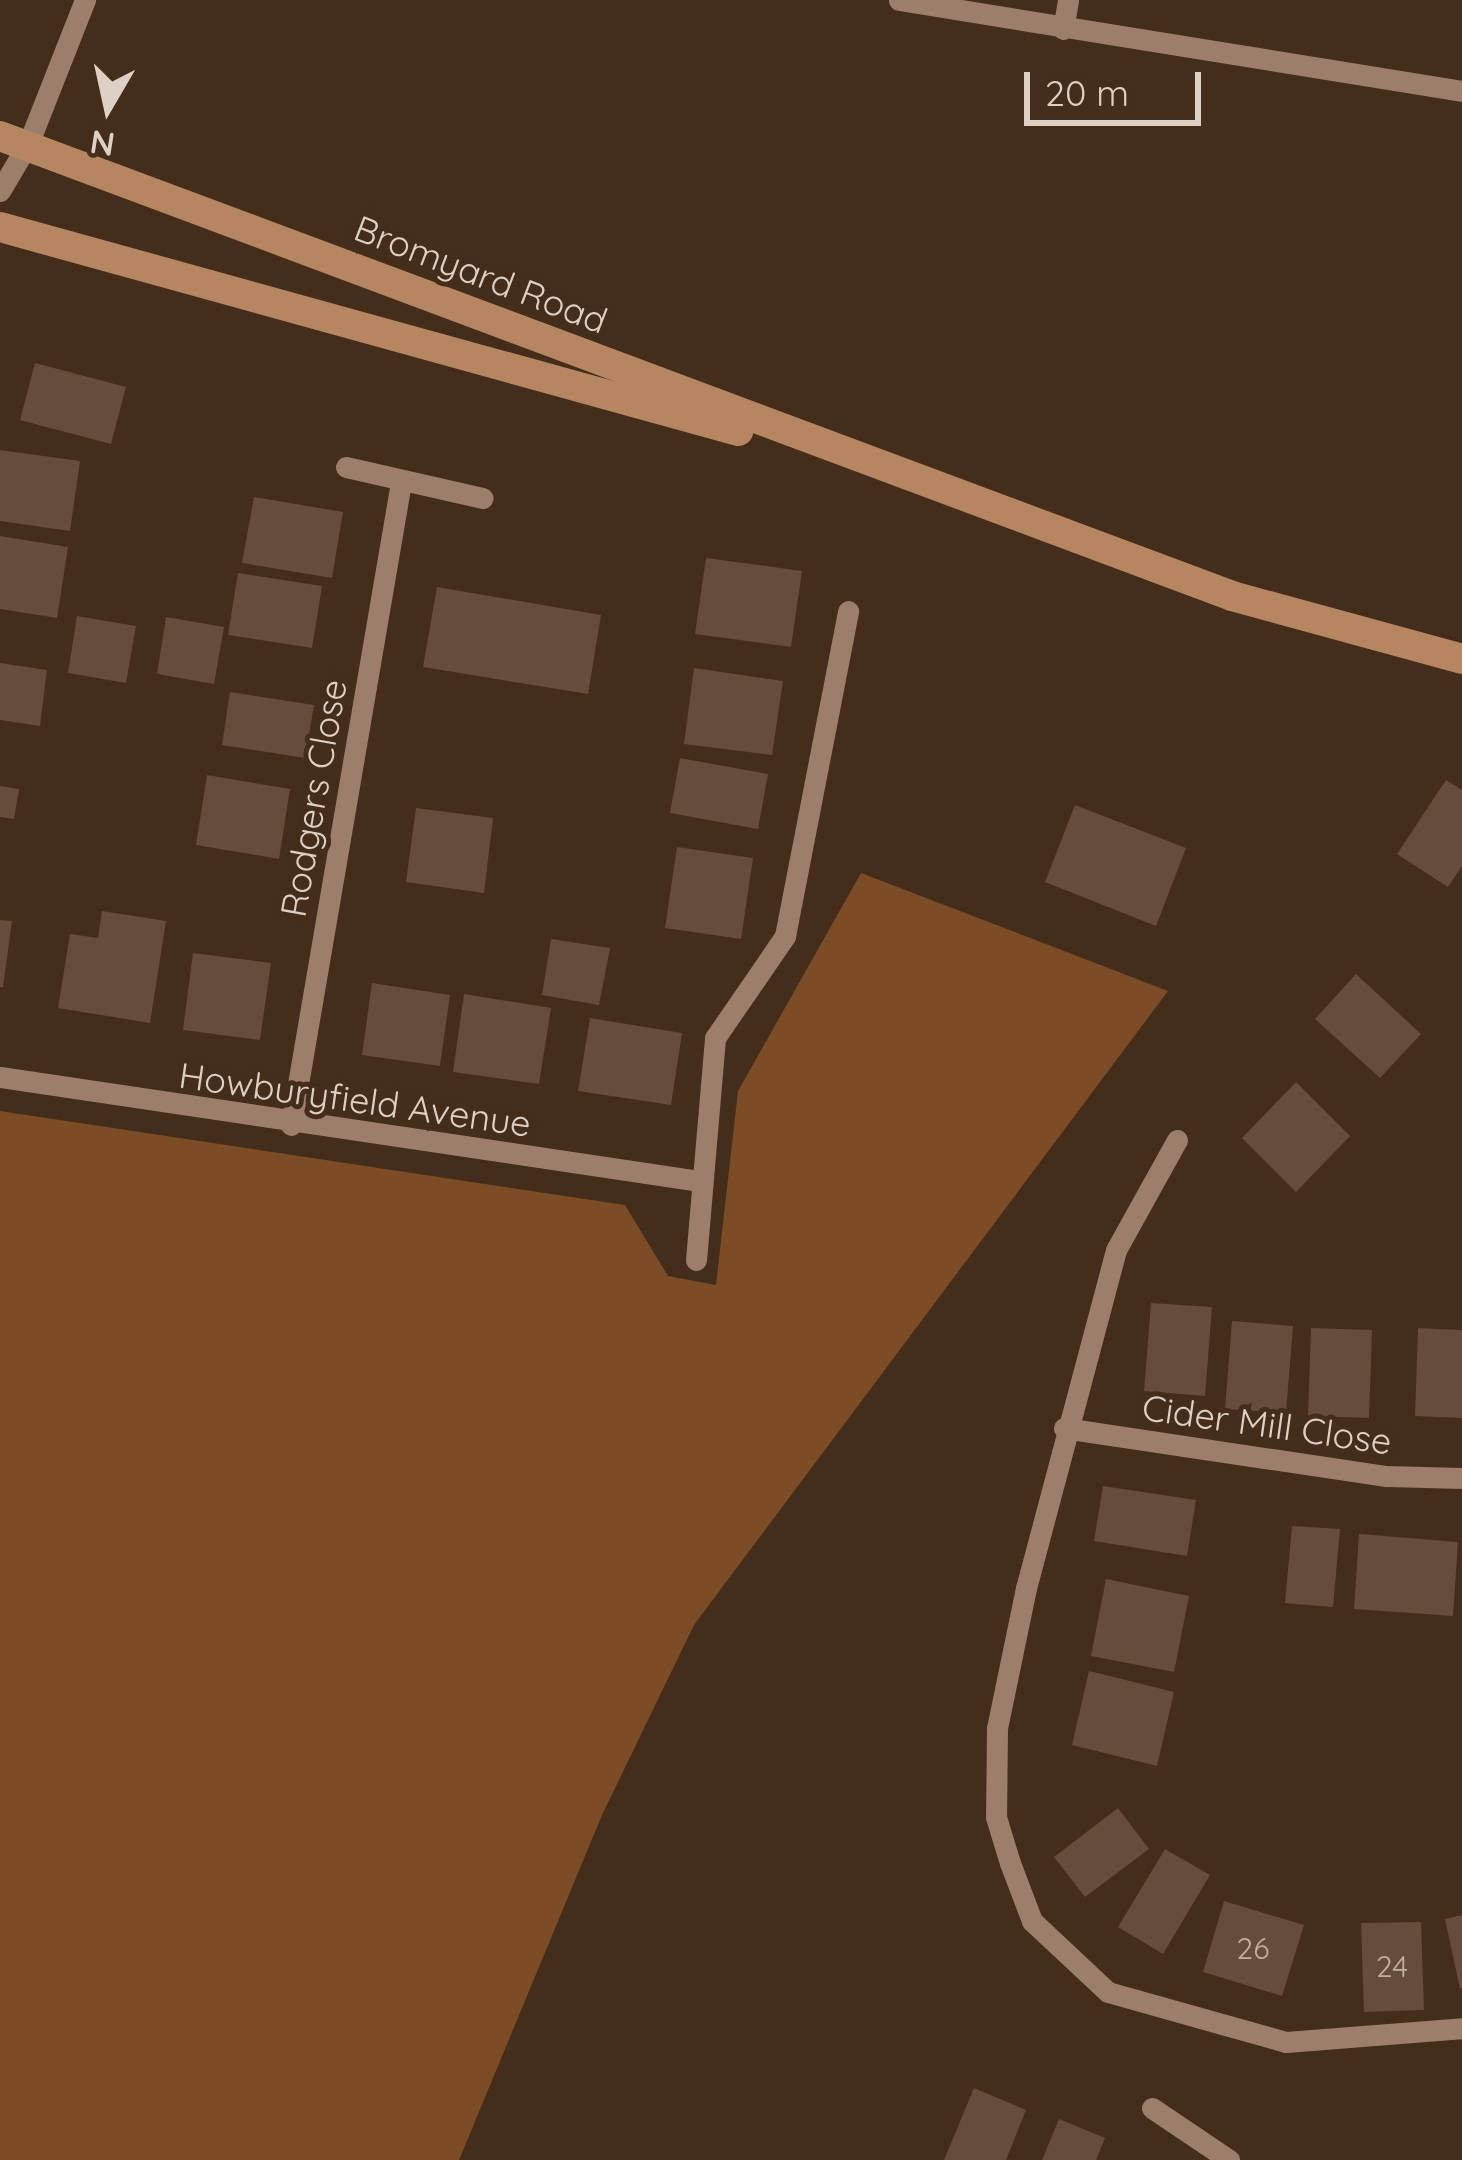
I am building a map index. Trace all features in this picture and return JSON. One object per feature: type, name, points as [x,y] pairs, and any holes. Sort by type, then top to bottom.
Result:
[{"type":"main road","name":"Bromyard Road","points":[[14,139],[1232,596],[1462,659]]},
{"type":"main road","name":"Bromyard Road","points":[[0,226],[934,487]]},
{"type":"street","points":[[0,190],[14,139],[85,0]]},
{"type":"street","points":[[898,0],[1462,91]]},
{"type":"street","points":[[1063,28],[1068,0]]},
{"type":"street","points":[[346,466],[483,498]]},
{"type":"street","name":"Rodgers Close","points":[[291,1125],[401,482]]},
{"type":"street","points":[[697,1260],[715,1038],[776,955],[796,900],[848,610]]},
{"type":"street","name":"Howburyfield Avenue","points":[[0,1077],[291,1125],[700,1181]]},
{"type":"street","points":[[1177,1140],[1116,1250],[1064,1428],[998,1728],[996,1817],[1032,1921],[1108,1992],[1226,2029],[1286,2042],[1462,2029]]},
{"type":"street","name":"Cider Mill Close","points":[[1064,1428],[1385,1476],[1462,1478]]},
{"type":"street","points":[[1152,2108],[1229,2160]]},
{"type":"shaded area","points":[[861,873],[1168,991],[694,1625],[602,1815],[459,2160],[0,2160],[0,1111],[625,1205],[668,1276],[716,1285],[738,1091]]},
{"type":"building","points":[[35,363],[126,387],[111,444],[20,420]]},
{"type":"building","points":[[0,450],[80,461],[70,531],[0,521]]},
{"type":"building","points":[[254,497],[343,512],[332,578],[242,563]]},
{"type":"building","points":[[0,536],[68,547],[57,618],[0,609]]},
{"type":"building","points":[[706,558],[802,571],[791,647],[695,634]]},
{"type":"building","points":[[238,573],[322,586],[312,648],[228,635]]},
{"type":"building","points":[[437,587],[601,615],[588,694],[423,667]]},
{"type":"building","points":[[77,616],[136,626],[126,683],[68,673]]},
{"type":"building","points":[[166,617],[224,627],[214,684],[157,674]]},
{"type":"building","points":[[0,663],[47,670],[40,726],[0,720]]},
{"type":"building","points":[[694,668],[783,681],[772,755],[684,744]]},
{"type":"building","points":[[230,692],[314,705],[305,758],[222,745]]},
{"type":"building","points":[[680,758],[768,774],[758,829],[670,813]]},
{"type":"building","points":[[207,775],[290,789],[279,859],[196,845]]},
{"type":"building","points":[[1446,780],[1462,790],[1462,866],[1448,887],[1397,854]]},
{"type":"building","points":[[0,786],[19,789],[14,819],[0,817]]},
{"type":"building","points":[[1075,805],[1186,848],[1156,926],[1045,882]]},
{"type":"building","points":[[416,808],[493,818],[484,893],[406,882]]},
{"type":"building","points":[[677,847],[753,858],[741,939],[665,928]]},
{"type":"building","points":[[102,911],[166,921],[150,1023],[58,1008],[70,934],[98,938]]},
{"type":"building","points":[[0,920],[12,921],[3,987],[0,987]]},
{"type":"building","points":[[551,939],[610,948],[599,1005],[542,995]]},
{"type":"building","points":[[193,953],[271,963],[260,1040],[183,1030]]},
{"type":"building","points":[[1356,974],[1421,1034],[1380,1078],[1315,1019]]},
{"type":"building","points":[[372,983],[450,995],[440,1066],[362,1055]]},
{"type":"building","points":[[464,994],[551,1008],[539,1084],[453,1072]]},
{"type":"building","points":[[590,1018],[682,1033],[671,1105],[578,1091]]},
{"type":"building","points":[[1296,1082],[1350,1136],[1296,1192],[1242,1138]]},
{"type":"building","points":[[1151,1303],[1212,1307],[1205,1396],[1144,1391]]},
{"type":"building","points":[[1232,1321],[1293,1326],[1286,1413],[1225,1409]]},
{"type":"building","points":[[1311,1328],[1372,1330],[1369,1418],[1308,1416]]},
{"type":"building","points":[[1418,1328],[1462,1330],[1462,1418],[1415,1416]]},
{"type":"building","points":[[1103,1486],[1196,1500],[1187,1556],[1094,1541]]},
{"type":"building","points":[[1292,1526],[1340,1529],[1333,1607],[1285,1603]]},
{"type":"building","points":[[1359,1534],[1458,1542],[1453,1616],[1354,1609]]},
{"type":"building","points":[[1106,1579],[1189,1596],[1174,1672],[1091,1656]]},
{"type":"building","points":[[1089,1671],[1174,1692],[1157,1766],[1072,1745]]},
{"type":"building","points":[[1118,1808],[1149,1849],[1085,1897],[1054,1857]]},
{"type":"building","points":[[1165,1849],[1210,1875],[1163,1954],[1118,1927]]},
{"type":"building","points":[[1224,1901],[1304,1925],[1282,1996],[1203,1972]]},
{"type":"building","points":[[1462,1915],[1462,1988],[1460,1989],[1445,1919]]},
{"type":"building","points":[[1421,1922],[1424,2010],[1364,2012],[1361,1923]]},
{"type":"building","points":[[974,2088],[1026,2110],[1006,2160],[944,2160]]},
{"type":"building","points":[[1059,2119],[1105,2138],[1096,2160],[1042,2160]]}]
